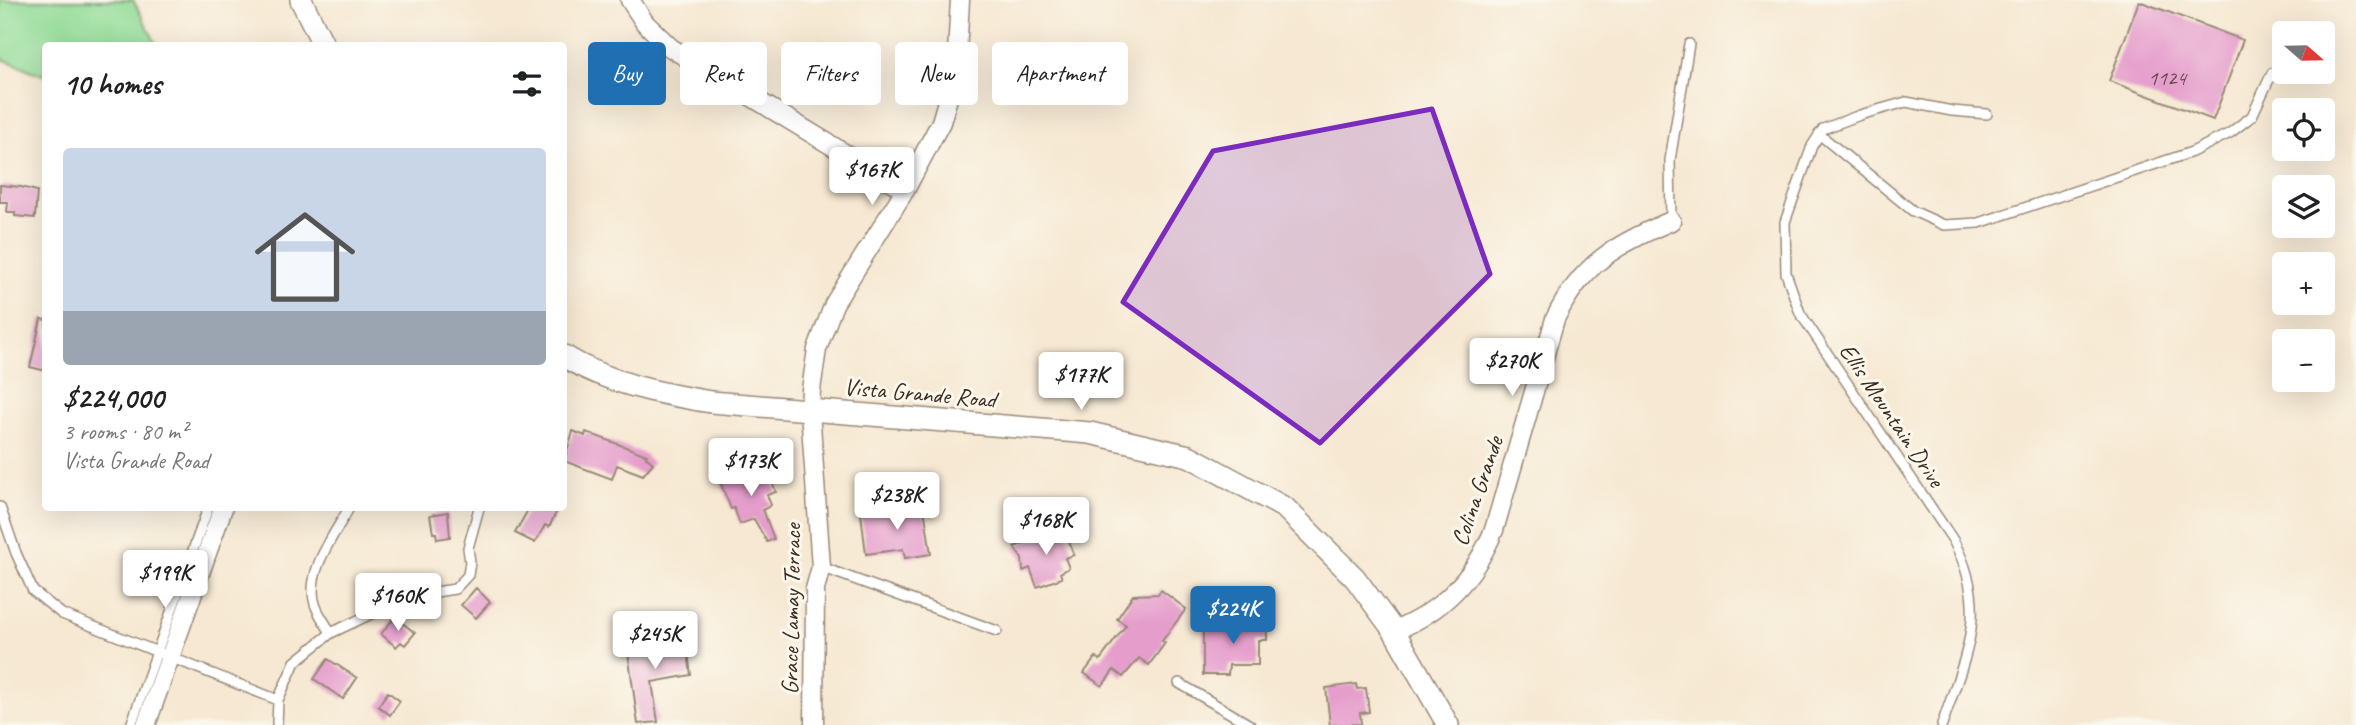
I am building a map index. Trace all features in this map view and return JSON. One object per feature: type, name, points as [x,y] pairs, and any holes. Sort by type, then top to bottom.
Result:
[{"type":"street","points":[[301,0],[322,42]]},
{"type":"street","points":[[630,0],[645,23],[671,48],[905,190]]},
{"type":"street","name":"Grace Lamay Terrace","points":[[814,725],[815,589],[821,567],[810,410],[813,369],[824,326],[834,304],[934,138],[950,97],[959,53],[960,0]]},
{"type":"street","name":"Colina Grande","points":[[1394,631],[1424,617],[1450,597],[1477,566],[1487,548],[1555,319],[1570,292],[1590,268],[1616,247],[1671,220]]},
{"type":"street","name":"Vista Grande Road","points":[[567,357],[625,383],[684,398],[1090,433],[1189,456],[1284,508],[1355,578],[1394,631],[1448,725]]},
{"type":"street","points":[[146,725],[162,655],[222,511]]},
{"type":"lane","points":[[1671,220],[1670,160],[1689,44]]},
{"type":"lane","points":[[1987,114],[1952,111],[1906,102],[1860,115],[1821,131],[1913,211],[1944,225],[1979,223],[2192,152],[2230,133],[2252,116],[2272,73]]},
{"type":"lane","name":"Ellis Mountain Drive","points":[[1821,131],[1812,146],[1785,222],[1786,273],[1800,313],[1954,540],[1967,570],[1973,602],[1972,631],[1942,725]]},
{"type":"lane","points":[[0,507],[33,591],[62,614],[278,701]]},
{"type":"lane","points":[[131,725],[162,655],[207,511]]},
{"type":"lane","points":[[331,633],[315,604],[314,587],[321,556],[347,511]]},
{"type":"lane","points":[[277,725],[278,701],[295,662],[331,633],[371,614],[429,593],[456,589],[468,575],[468,548],[478,511]]},
{"type":"lane","points":[[821,567],[997,631]]},
{"type":"lane","points":[[1179,683],[1250,725]]},
{"type":"highlighted area","points":[[1432,109],[1490,274],[1320,443],[1123,302],[1213,151]]},
{"type":"green space","points":[[0,0],[133,0],[155,42],[42,42],[42,75],[0,58]]},
{"type":"building","points":[[2139,1],[2243,40],[2213,120],[2109,81]]},
{"type":"building","points":[[0,185],[37,191],[35,218],[15,216],[15,212],[7,212],[8,202],[0,202]]},
{"type":"building","points":[[41,319],[42,319],[42,370],[30,367]]},
{"type":"building","points":[[573,431],[585,436],[586,432],[647,455],[653,463],[643,475],[617,465],[612,479],[567,462],[567,451]]},
{"type":"building","points":[[756,467],[758,472],[767,469],[776,492],[767,495],[771,505],[763,510],[774,539],[767,542],[754,519],[740,524],[721,484]]},
{"type":"building","points":[[905,507],[924,508],[931,554],[905,558],[903,549],[866,554],[861,513]]},
{"type":"building","points":[[527,511],[557,511],[549,527],[545,525],[535,543],[515,533]]},
{"type":"building","points":[[448,512],[450,537],[437,539],[436,533],[433,533],[430,515]]},
{"type":"building","points":[[1055,530],[1057,535],[1065,531],[1074,555],[1065,558],[1069,568],[1060,573],[1062,578],[1037,587],[1030,568],[1023,571],[1022,559],[1014,547]]},
{"type":"building","points":[[476,588],[490,602],[476,618],[461,605]]},
{"type":"building","points":[[1161,590],[1186,609],[1162,641],[1165,643],[1149,665],[1139,658],[1123,677],[1114,670],[1102,686],[1084,673],[1096,657],[1100,660],[1126,625],[1117,619],[1133,595],[1158,594]]},
{"type":"building","points":[[1248,616],[1254,616],[1258,621],[1267,621],[1267,640],[1258,640],[1258,665],[1229,665],[1228,675],[1203,675],[1203,630],[1211,630],[1211,627],[1232,627],[1233,621],[1243,621]]},
{"type":"building","points":[[395,617],[415,633],[405,645],[401,642],[396,647],[381,634]]},
{"type":"building","points":[[667,635],[667,640],[686,637],[691,675],[652,682],[658,722],[638,724],[627,645],[653,641],[652,637]]},
{"type":"building","points":[[328,659],[357,678],[343,699],[314,679]]},
{"type":"building","points":[[1356,684],[1357,689],[1366,688],[1369,712],[1360,713],[1361,724],[1330,725],[1326,688]]},
{"type":"building","points":[[388,692],[400,701],[390,715],[378,706]]}]
